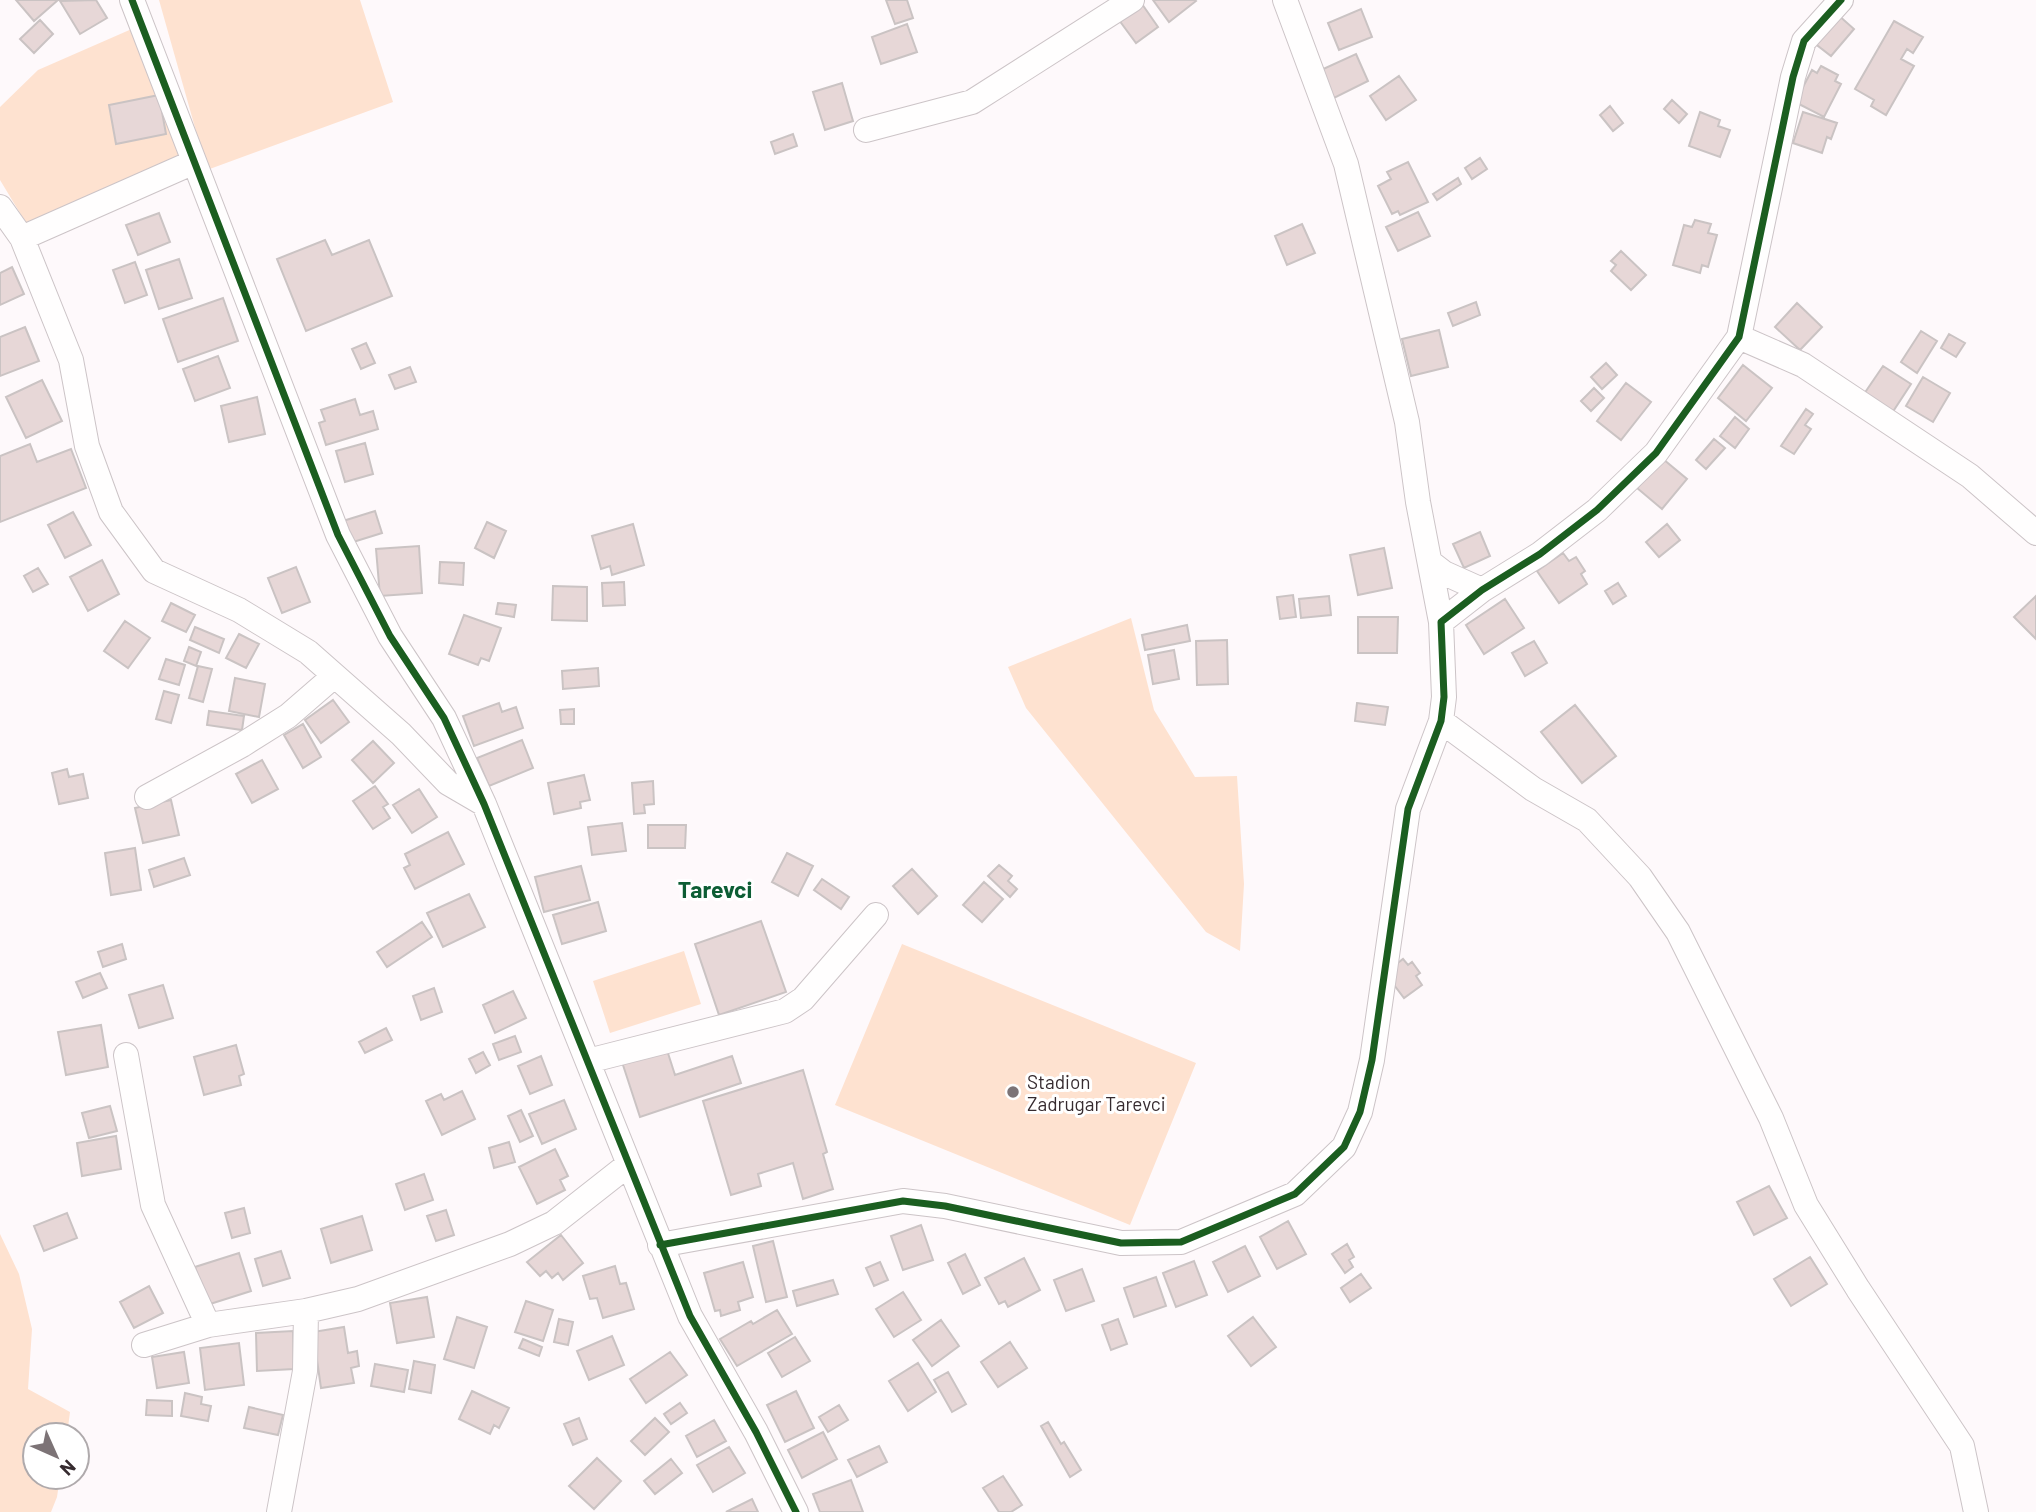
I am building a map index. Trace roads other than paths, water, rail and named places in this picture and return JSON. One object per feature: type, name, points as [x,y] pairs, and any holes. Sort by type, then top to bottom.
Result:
[{"type":"street","points":[[132,0],[338,535],[390,636],[444,718],[484,804],[690,1316],[756,1432],[796,1512]]},
{"type":"street","points":[[866,130],[972,102],[1132,0]]},
{"type":"street","points":[[660,1245],[903,1201],[945,1206],[1121,1243],[1181,1242],[1295,1194],[1344,1147],[1360,1112],[1372,1060],[1408,809],[1441,721],[1444,697],[1441,622],[1407,422],[1346,164],[1285,0]]},
{"type":"street","points":[[1441,622],[1482,590],[1540,554],[1597,510],[1656,453],[1739,337],[1793,77],[1804,41],[1841,0]]},
{"type":"street","points":[[22,238],[194,162]]},
{"type":"street","points":[[0,207],[22,238],[71,360],[87,446],[111,512],[154,571],[239,610],[308,652],[401,734],[448,783],[484,804]]},
{"type":"street","points":[[1739,337],[1803,365],[1969,476],[2036,533]]},
{"type":"street","points":[[1432,563],[1444,573],[1482,590]]},
{"type":"street","points":[[147,797],[242,745],[288,716],[334,677]]},
{"type":"street","points":[[1441,721],[1533,789],[1587,820],[1640,877],[1670,921],[1719,1010],[1759,1094],[1805,1205],[1865,1301],[1962,1446],[1976,1512]]},
{"type":"street","points":[[587,1061],[785,1011],[803,999],[876,915]]},
{"type":"street","points":[[125,1055],[153,1205],[208,1325]]},
{"type":"street","points":[[144,1345],[208,1325],[306,1311],[358,1299],[510,1244],[554,1223],[629,1164]]},
{"type":"street","points":[[279,1512],[306,1371],[306,1311]]},
{"type":"place","name":"Stadion Zadrugar Tarevci","points":[[1013,1092]]},
{"type":"district","name":"Tarevci","points":[[715,889]]}]
